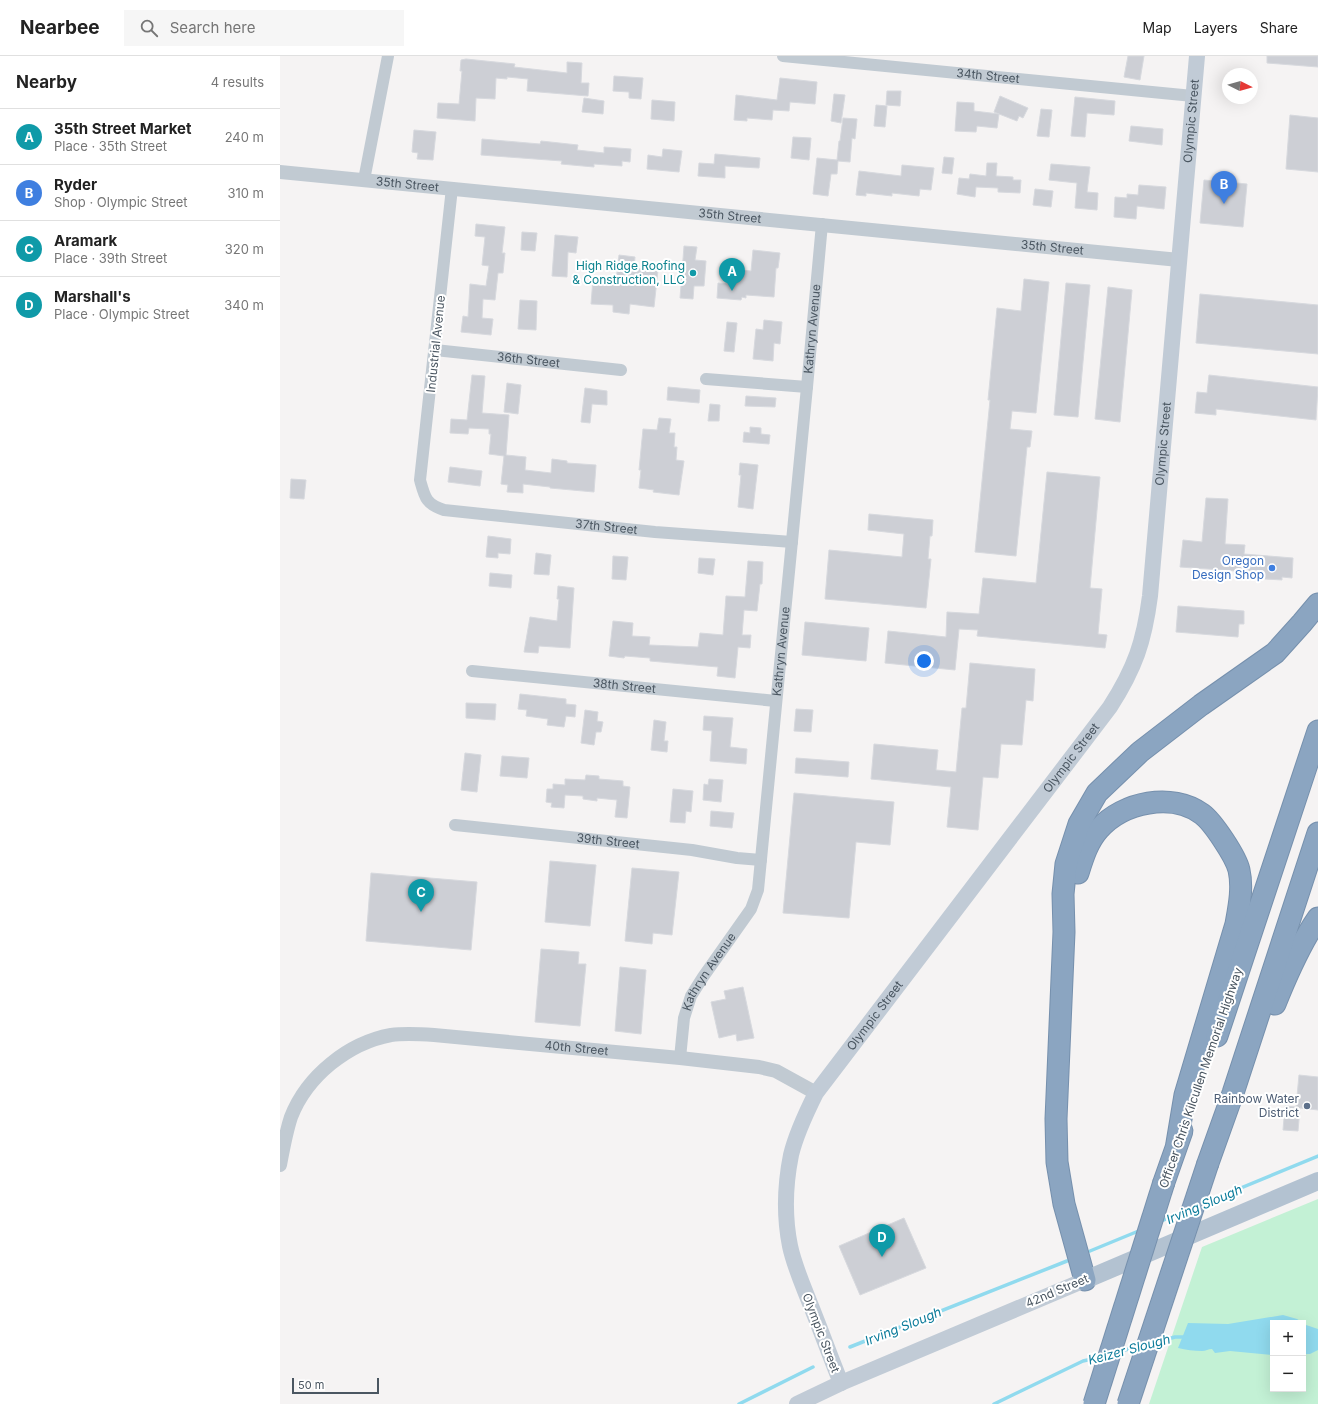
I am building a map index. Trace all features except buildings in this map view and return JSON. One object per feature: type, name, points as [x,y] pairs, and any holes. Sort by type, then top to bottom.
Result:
[{"type":"highway","points":[[1085,1280],[1064,1204],[1057,1162],[1056,1119],[1064,932],[1063,894],[1066,864],[1079,824],[1097,794],[1140,752],[1201,705],[1275,653],[1318,604]]},
{"type":"highway","name":"Officer Chris Kilcullen Memorial Highway","points":[[1094,1404],[1164,1182],[1177,1143],[1197,1098],[1318,731]]},
{"type":"highway","points":[[1064,932],[1078,872],[1087,847],[1099,829],[1112,818],[1129,808],[1161,802],[1185,806],[1203,814],[1225,840],[1239,869],[1240,898],[1236,924],[1186,1095],[1177,1143]]},
{"type":"highway","points":[[1128,1404],[1208,1163],[1233,1093],[1318,833]]},
{"type":"highway","points":[[1233,1093],[1257,1049],[1284,982],[1308,932],[1318,918]]},
{"type":"main road","name":"Olympic Street","points":[[841,1383],[796,1268],[790,1247],[787,1223],[787,1176],[792,1154],[802,1124],[816,1093],[1110,707],[1133,668],[1147,621],[1150,596],[1197,56]]},
{"type":"main road","name":"42nd Street","points":[[797,1404],[841,1383],[1318,1181]]},
{"type":"street","points":[[364,180],[388,56]]},
{"type":"street","name":"34th Street","points":[[783,56],[1194,96]]},
{"type":"street","name":"35th Street","points":[[280,172],[1180,260]]},
{"type":"street","name":"Industrial Avenue","points":[[425,498],[420,480],[452,188]]},
{"type":"street","name":"Kathryn Avenue","points":[[680,1058],[684,1018],[691,996],[702,977],[751,908],[758,890],[822,224]]},
{"type":"street","name":"36th Street","points":[[435,350],[621,370]]},
{"type":"street","points":[[706,379],[807,387]]},
{"type":"street","name":"37th Street","points":[[425,498],[433,507],[444,510],[656,532],[792,542]]},
{"type":"street","name":"38th Street","points":[[472,671],[776,701]]},
{"type":"street","name":"39th Street","points":[[455,826],[692,850],[737,858],[762,860]]},
{"type":"street","name":"40th Street","points":[[280,1165],[291,1117],[305,1092],[318,1075],[349,1051],[371,1041],[391,1035],[415,1034],[680,1058],[759,1067],[776,1071],[816,1093]]},
{"type":"green space","points":[[1318,1199],[1318,1404],[1149,1404],[1202,1247]]},
{"type":"water","points":[[1283,1315],[1298,1320],[1270,1320],[1270,1355],[1230,1351],[1215,1353],[1212,1349],[1199,1351],[1178,1348],[1188,1323],[1228,1324]]},
{"type":"water","points":[[1306,1325],[1318,1329],[1318,1350],[1310,1354],[1306,1354]]},
{"type":"waterway","name":"Irving Slough","points":[[1202,1204],[1318,1156]]},
{"type":"waterway","name":"Irving Slough","points":[[1159,1222],[1183,1212]]},
{"type":"waterway","name":"Irving Slough","points":[[1090,1251],[1141,1230]]},
{"type":"waterway","name":"Irving Slough","points":[[850,1347],[1067,1261]]},
{"type":"waterway","name":"Keizer Slough","points":[[1157,1342],[1175,1337],[1186,1337]]},
{"type":"waterway","name":"Keizer Slough","points":[[1118,1352],[1139,1346]]},
{"type":"waterway","name":"Keizer Slough","points":[[994,1404],[1083,1361],[1101,1357]]},
{"type":"waterway","name":"Irving Slough","points":[[739,1404],[813,1367]]},
{"type":"place","name":"Ryder","points":[[1224,204]]},
{"type":"place","name":"High Ridge Roofing & Construction, LLC","points":[[693,273]]},
{"type":"place","name":"35th Street Market","points":[[732,291]]},
{"type":"place","name":"Oregon Design Shop","points":[[1272,568]]},
{"type":"place","name":"Aramark","points":[[421,912]]},
{"type":"place","name":"Rainbow Water District","points":[[1307,1106]]},
{"type":"place","name":"Marshall's","points":[[882,1257]]}]
